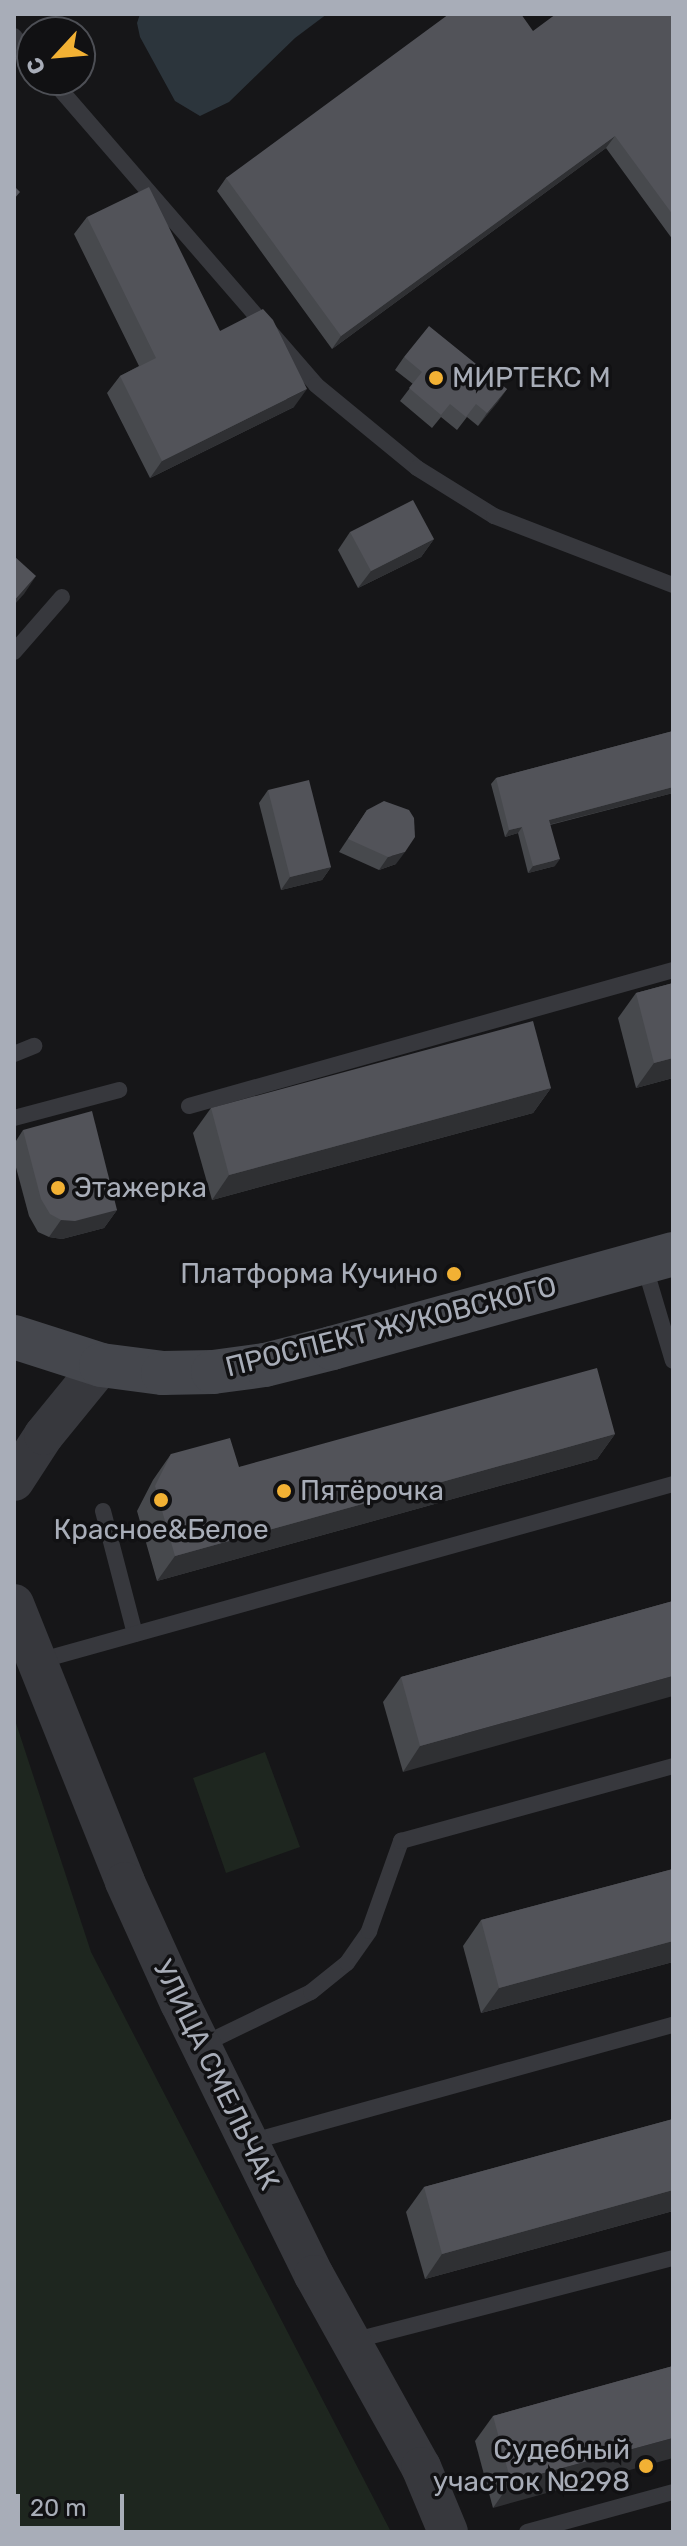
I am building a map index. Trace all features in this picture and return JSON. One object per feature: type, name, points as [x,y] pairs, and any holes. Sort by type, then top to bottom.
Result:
[{"type":"main road","name":"ПРОСПЕКТ ЖУКОВСКОГО","points":[[14,1337],[101,1365],[163,1373],[213,1372],[265,1365],[659,1259]]},
{"type":"street","points":[[19,1463],[101,1365]]},
{"type":"street","name":"УЛИЦА СМЕЛЬЧАК","points":[[14,1604],[125,1882],[200,2046],[351,2342],[421,2467],[448,2532]]},
{"type":"lane","points":[[66,96],[316,385],[417,468],[494,516],[673,585]]},
{"type":"lane","points":[[14,652],[62,597]]},
{"type":"lane","points":[[189,1106],[673,970]]},
{"type":"lane","points":[[14,1054],[34,1046]]},
{"type":"lane","points":[[14,1118],[119,1090]]},
{"type":"lane","points":[[659,1259],[673,1361]]},
{"type":"lane","points":[[35,1662],[673,1484]]},
{"type":"lane","points":[[103,1511],[135,1634]]},
{"type":"lane","points":[[200,2046],[311,1992],[347,1963],[369,1931],[401,1841],[673,1766]]},
{"type":"lane","points":[[249,2143],[673,2025]]},
{"type":"lane","points":[[351,2342],[673,2258]]},
{"type":"lane","points":[[527,2532],[673,2492]]},
{"type":"shaded area","points":[[140,14],[327,14],[295,38],[229,102],[200,116],[175,101],[140,37],[137,23]]},
{"type":"shaded area","points":[[14,1717],[91,1952],[391,2532],[14,2532]]},
{"type":"shaded area","points":[[265,1752],[300,1847],[226,1873],[193,1778]]},
{"type":"building","points":[[449,14],[521,14],[533,31],[556,14],[673,14],[673,215],[615,136],[341,336],[226,178]]},
{"type":"building","points":[[149,187],[220,331],[263,309],[273,320],[307,389],[162,461],[120,376],[156,358],[87,217]]},
{"type":"building","name":"МИРТЕКС М","points":[[429,326],[507,389],[487,413],[476,404],[466,417],[450,404],[441,415],[409,388],[422,372],[404,357]]},
{"type":"building","points":[[413,500],[434,539],[371,571],[350,532]]},
{"type":"building","points":[[14,556],[36,576],[14,601]]},
{"type":"building","points":[[673,731],[673,787],[549,820],[560,859],[533,866],[522,827],[509,830],[496,778]]},
{"type":"building","points":[[309,780],[331,867],[290,877],[268,790]]},
{"type":"building","points":[[384,801],[409,810],[414,818],[415,837],[405,852],[388,857],[348,839],[367,810]]},
{"type":"building","points":[[673,983],[673,1058],[654,1063],[636,993]]},
{"type":"building","points":[[533,1021],[551,1088],[229,1175],[211,1108]]},
{"type":"building","name":"Этажерка","points":[[92,1111],[117,1210],[75,1221],[61,1220],[50,1214],[41,1199],[23,1130]]},
{"type":"building","points":[[597,1368],[615,1434],[175,1556],[155,1486],[171,1454],[230,1438],[239,1467]]},
{"type":"building","points":[[673,1601],[673,1676],[420,1746],[401,1677]]},
{"type":"building","points":[[673,1869],[673,1941],[499,1988],[481,1920]]},
{"type":"building","points":[[673,2119],[673,2190],[442,2254],[424,2187]]},
{"type":"building","points":[[673,2366],[673,2438],[511,2482],[493,2416]]},
{"type":"place","name":"МИРТЕКС М","points":[[436,378]]},
{"type":"place","name":"Этажерка","points":[[58,1188]]},
{"type":"place","name":"Платформа Кучино","points":[[454,1274]]},
{"type":"place","name":"Пятёрочка","points":[[284,1491]]},
{"type":"place","name":"Красное&Белое","points":[[161,1500]]},
{"type":"place","name":"Судебный участок №298","points":[[646,2466]]}]
